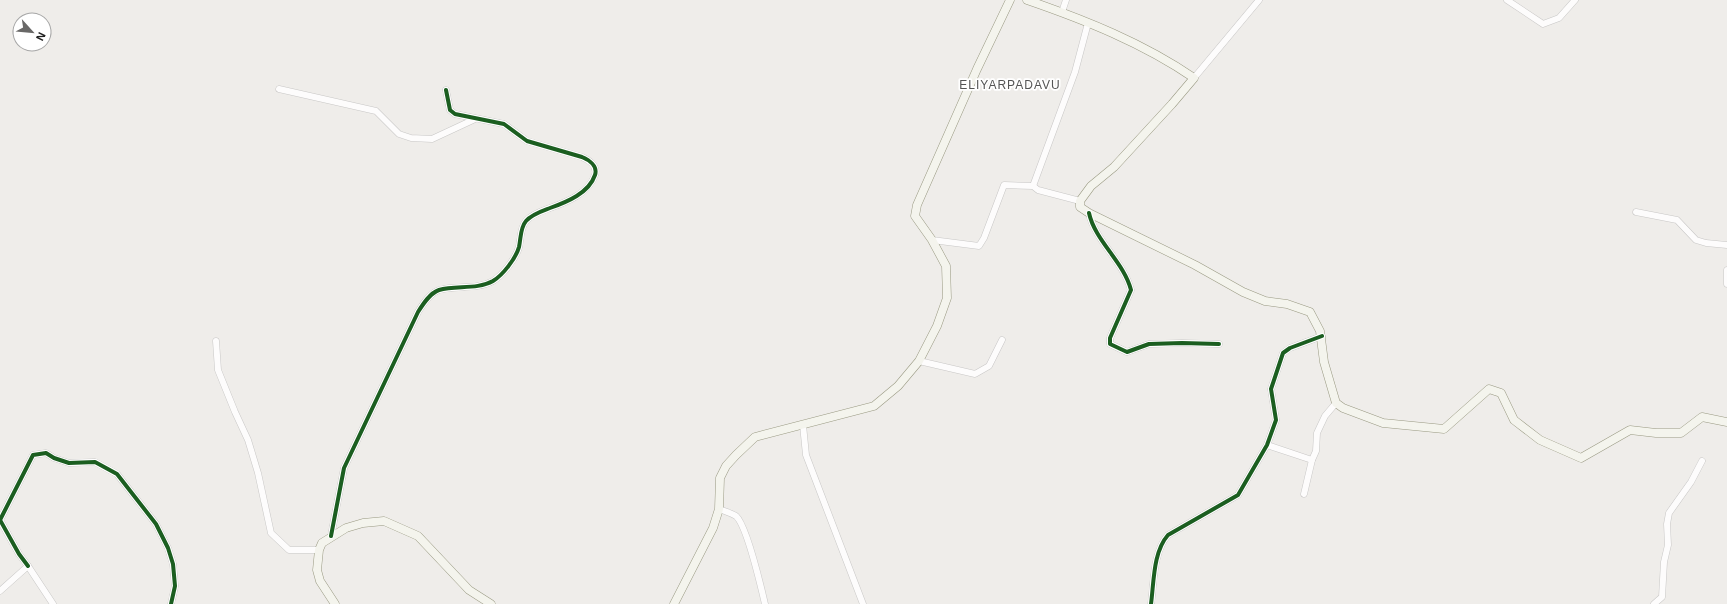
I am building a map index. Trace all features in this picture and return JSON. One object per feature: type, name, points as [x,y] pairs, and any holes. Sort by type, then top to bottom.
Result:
[{"type":"main road","points":[[674,604],[713,528],[719,509],[720,478],[726,466],[736,455],[755,437],[874,406],[898,386],[919,361],[937,326],[947,298],[946,266],[932,240],[915,216],[917,205],[977,69],[1010,0]]},
{"type":"main road","points":[[1027,0],[1088,23],[1168,60],[1194,78],[1114,167],[1091,186],[1080,201],[1080,207],[1089,213],[1195,265],[1243,292],[1265,301],[1287,304],[1310,312],[1315,319],[1322,336],[1324,362],[1336,403],[1343,408],[1383,423],[1444,429],[1489,389],[1501,393],[1514,420],[1540,440],[1581,458],[1630,430],[1656,433],[1681,433],[1702,417],[1727,422]]},
{"type":"main road","points":[[334,604],[320,581],[317,570],[319,550],[322,543],[346,528],[370,522],[384,521],[418,536],[469,590],[492,604]]},
{"type":"street","points":[[1062,12],[1066,0]]},
{"type":"street","points":[[1194,78],[1259,0]]},
{"type":"street","points":[[1507,0],[1542,24],[1560,18],[1575,0]]},
{"type":"street","points":[[1033,186],[1075,72],[1088,23]]},
{"type":"street","points":[[279,89],[376,111],[399,134],[411,138],[432,139],[475,119]]},
{"type":"street","points":[[331,536],[344,468],[418,312],[426,300],[438,290],[480,286],[494,281],[511,263],[518,249],[522,226],[527,219],[538,212],[583,192],[592,182],[596,172],[594,165],[582,157],[527,141],[504,124],[455,114],[450,110],[446,90]]},
{"type":"street","points":[[932,240],[979,246],[984,238],[1004,185],[1033,186],[1038,190],[1080,201]]},
{"type":"street","points":[[1636,212],[1677,220],[1696,240],[1706,243],[1727,244]]},
{"type":"street","points":[[1089,213],[1090,218],[1105,245],[1129,282],[1131,290],[1110,338],[1110,344],[1127,352],[1149,344],[1219,344]]},
{"type":"street","points":[[1727,270],[1727,284]]},
{"type":"street","points":[[1151,604],[1161,543],[1168,535],[1238,495],[1267,446],[1276,420],[1271,389],[1283,354],[1290,348],[1322,336]]},
{"type":"street","points":[[919,361],[975,374],[989,366],[1002,340]]},
{"type":"street","points":[[216,341],[218,370],[234,412],[248,440],[258,473],[271,533],[288,550],[319,550]]},
{"type":"street","points":[[1304,494],[1312,460],[1316,451],[1317,433],[1325,416],[1336,403]]},
{"type":"street","points":[[803,425],[806,455],[863,604]]},
{"type":"street","points":[[1267,446],[1312,460]]},
{"type":"street","points":[[53,604],[19,554],[0,520],[25,472],[30,458],[33,455],[46,453],[69,463],[95,462],[117,474],[156,524],[168,548],[173,564],[175,586],[171,604]]},
{"type":"street","points":[[1654,604],[1662,596],[1664,562],[1668,545],[1667,524],[1669,513],[1690,482],[1702,460]]},
{"type":"street","points":[[719,509],[735,516],[741,523],[755,565],[765,604]]},
{"type":"street","points":[[0,591],[28,566]]},
{"type":"cycle path","points":[[331,536],[344,468],[424,302],[439,290],[480,286],[497,278],[505,271],[515,256],[526,221],[531,216],[563,203],[583,192],[592,181],[596,172],[594,166],[582,157],[527,141],[504,124],[455,114],[450,110],[446,90]]},
{"type":"cycle path","points":[[1089,213],[1097,233],[1122,270],[1131,290],[1110,338],[1110,344],[1127,352],[1149,344],[1219,344]]},
{"type":"cycle path","points":[[1151,604],[1159,550],[1168,535],[1238,495],[1267,445],[1276,420],[1271,389],[1283,353],[1290,348],[1322,336]]},
{"type":"cycle path","points":[[28,566],[19,554],[0,520],[33,455],[46,453],[54,458],[69,463],[95,462],[117,474],[156,524],[168,548],[173,564],[175,586],[171,604]]},
{"type":"district","name":"ELIYARPADAVU","points":[[1010,85]]}]
